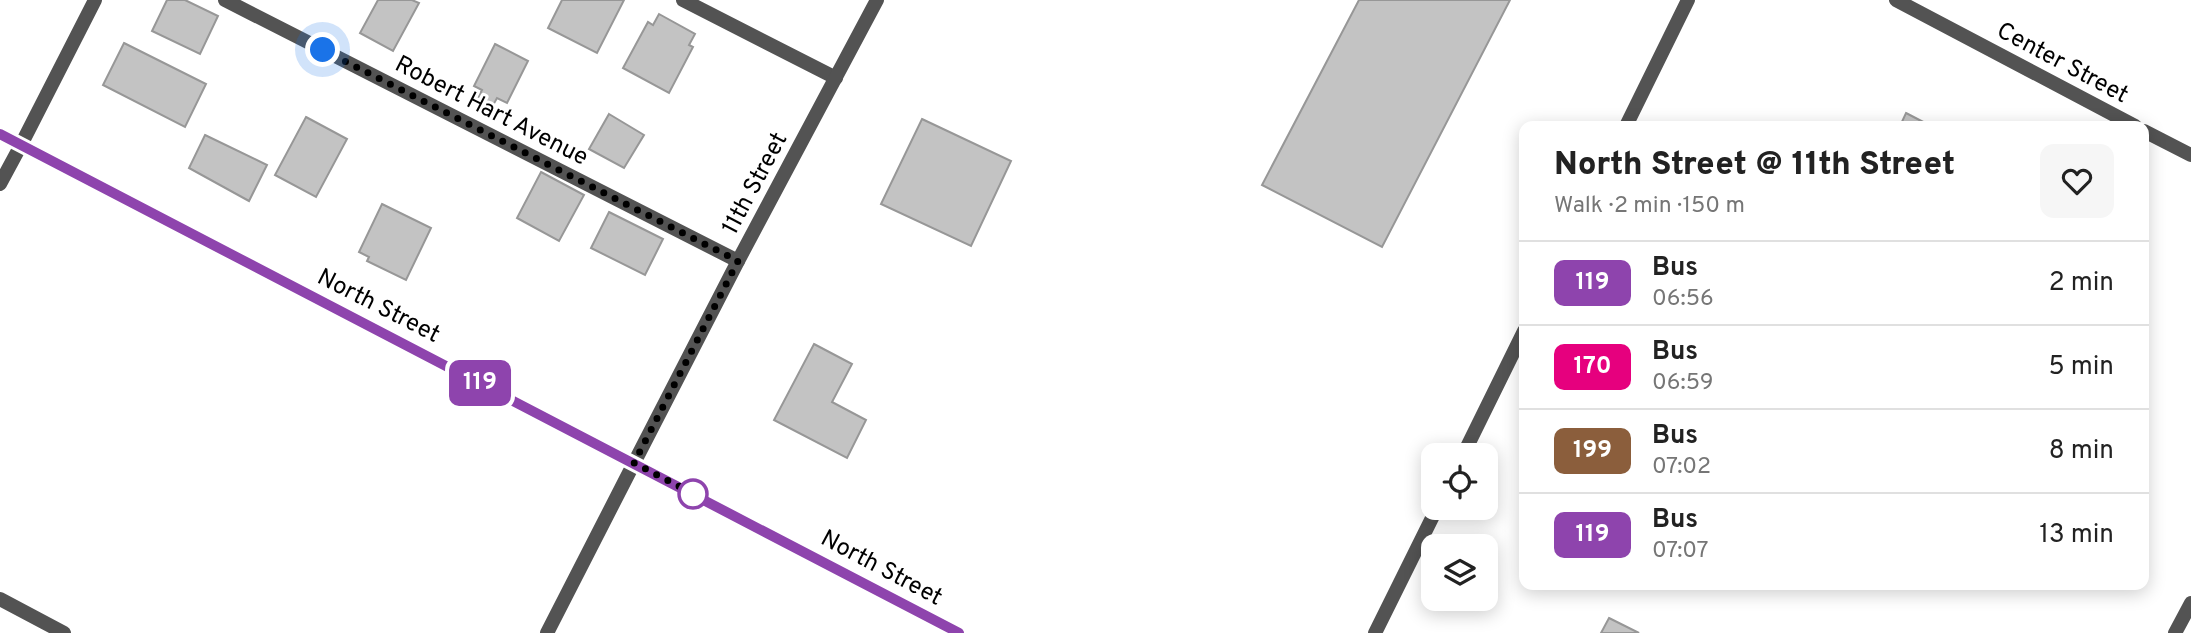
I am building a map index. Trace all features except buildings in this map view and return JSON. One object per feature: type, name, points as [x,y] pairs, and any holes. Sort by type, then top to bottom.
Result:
[{"type":"street","points":[[0,184],[95,0]]},
{"type":"street","name":"Robert Hart Avenue","points":[[226,0],[738,261]]},
{"type":"street","points":[[683,0],[836,78]]},
{"type":"street","name":"11th Street","points":[[547,633],[738,261],[877,0]]},
{"type":"street","points":[[1628,121],[1688,0]]},
{"type":"street","name":"Center Street","points":[[1896,0],[2126,121]]},
{"type":"street","name":"North Street","points":[[0,134],[959,633]]},
{"type":"street","name":"Center Street","points":[[2149,134],[2191,155]]},
{"type":"street","points":[[1469,443],[1519,341]]},
{"type":"street","points":[[1375,633],[1431,520]]},
{"type":"street","points":[[0,599],[64,633]]},
{"type":"street","points":[[2175,633],[2191,603]]},
{"type":"bus line","name":"119","points":[[0,134],[959,633]]},
{"type":"route","points":[[323,50],[738,261],[634,463],[704,499],[693,494]]}]
